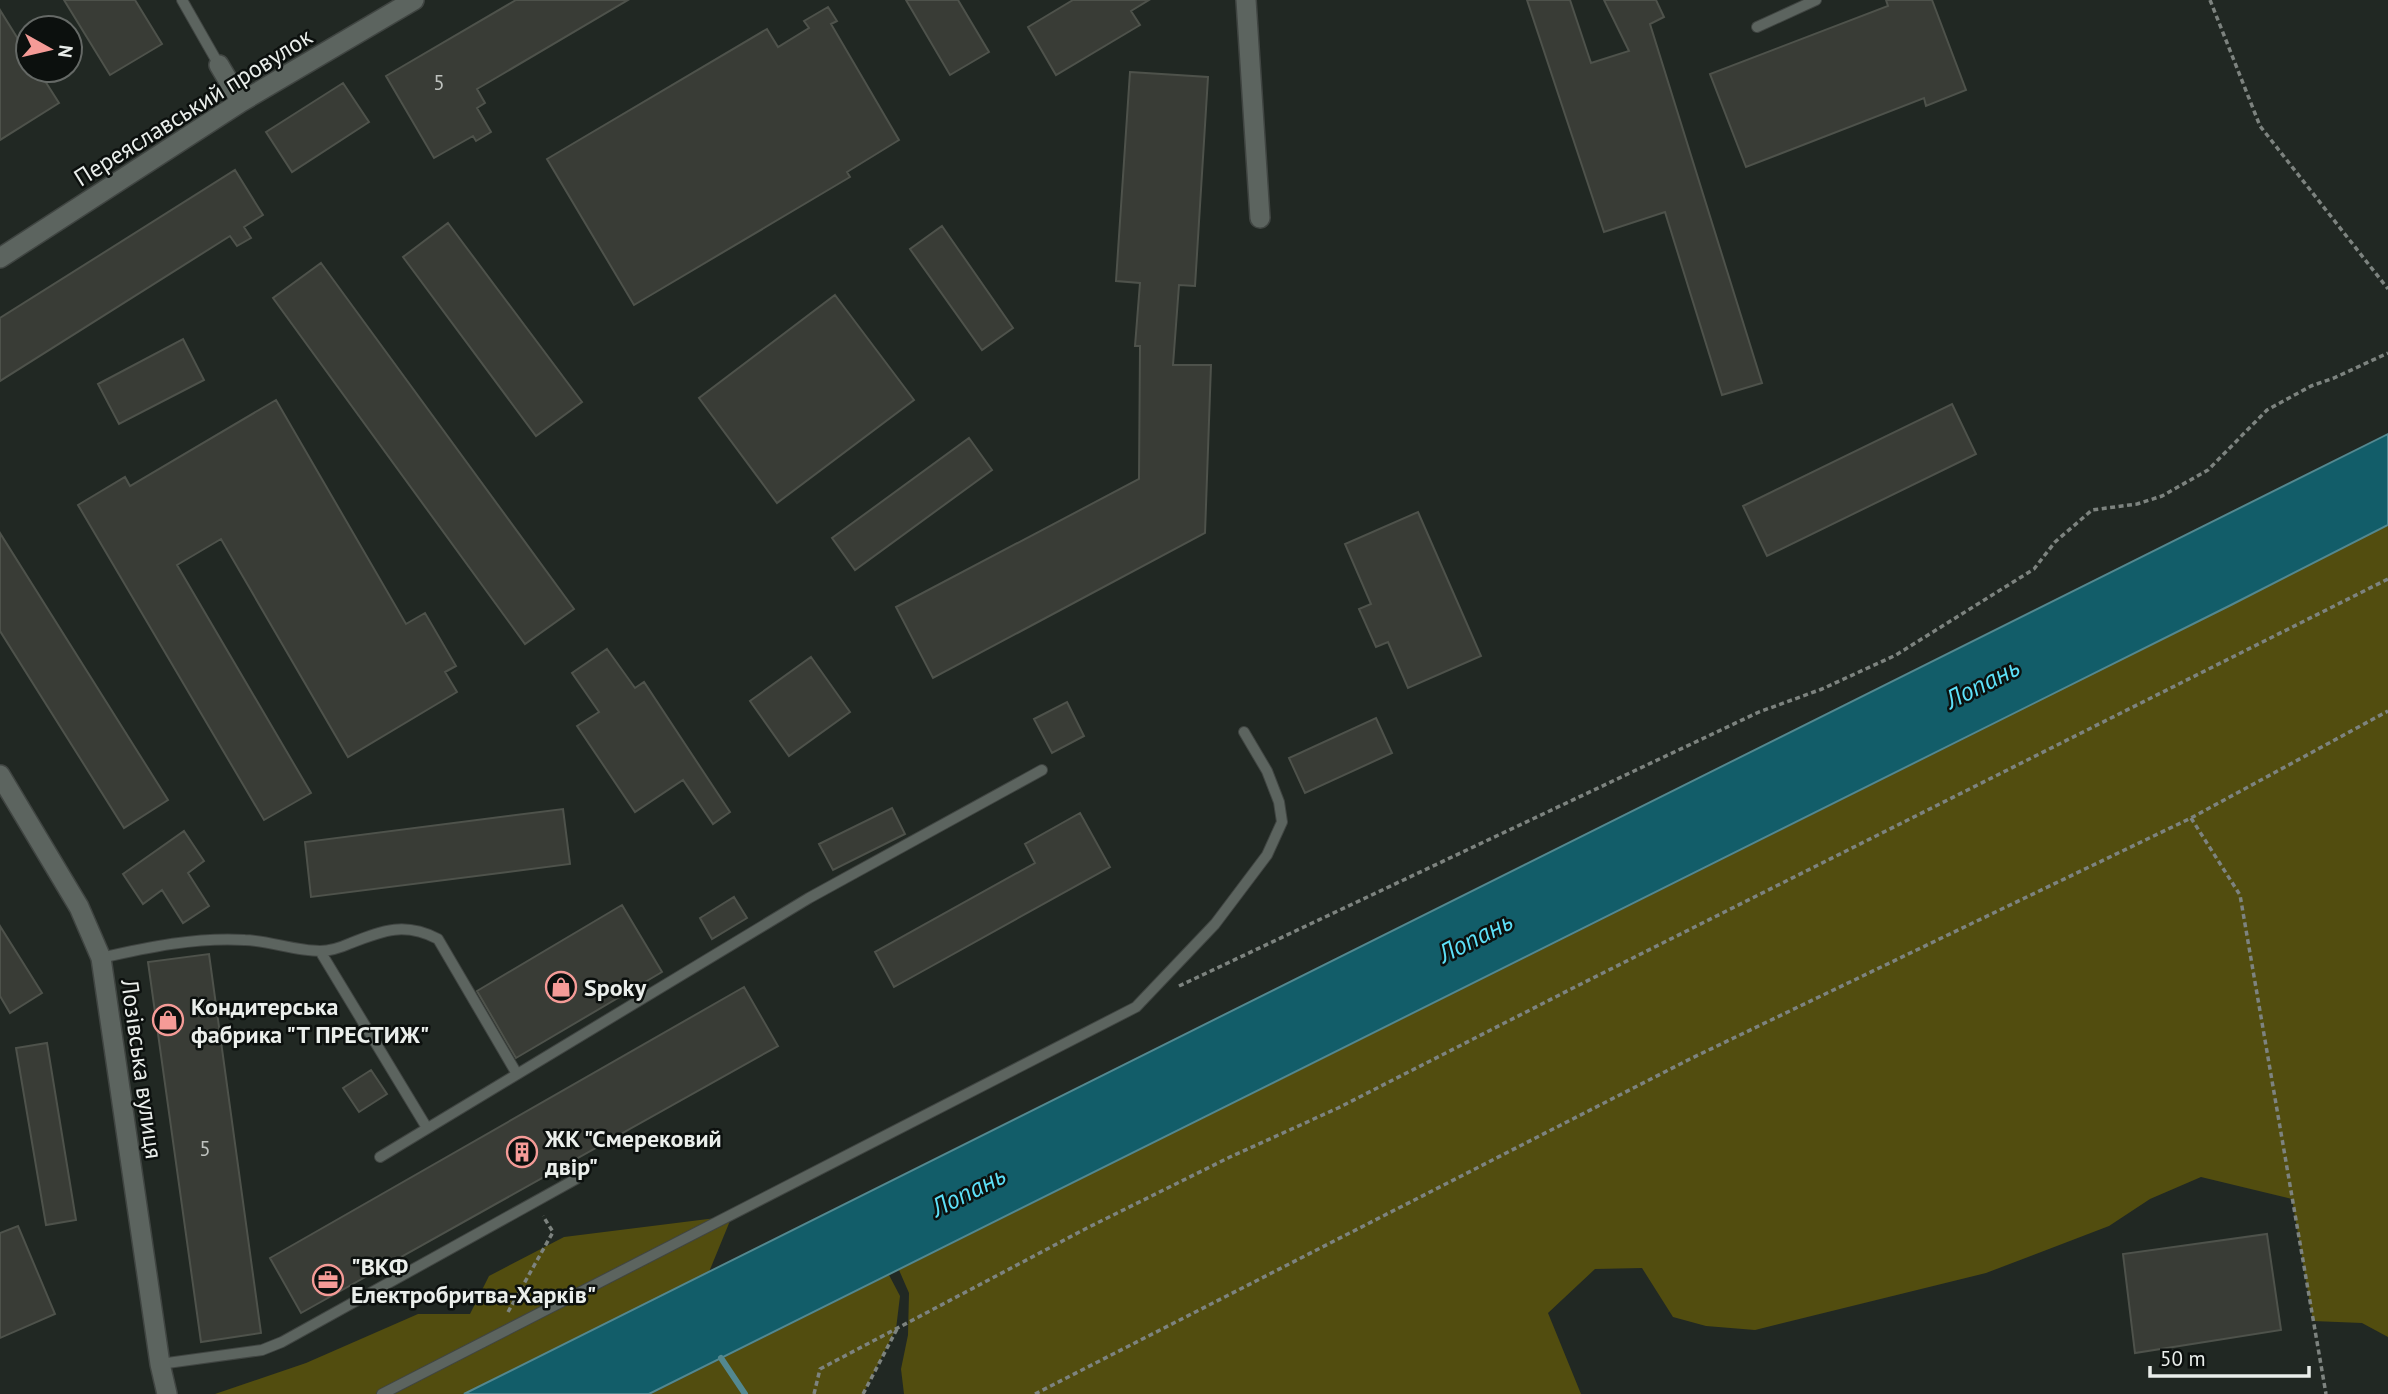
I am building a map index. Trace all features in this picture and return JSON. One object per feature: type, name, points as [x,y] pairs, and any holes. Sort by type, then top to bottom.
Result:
[{"type":"street","name":"Переяславський провулок","points":[[0,258],[241,103],[414,0]]},
{"type":"street","points":[[1246,0],[1260,218]]},
{"type":"street","points":[[219,65],[241,103]]},
{"type":"street","name":"Лозівська вулиця","points":[[0,775],[79,907],[101,958],[160,1364],[167,1394]]},
{"type":"lane","points":[[181,0],[219,65]]},
{"type":"lane","points":[[1757,27],[1816,0]]},
{"type":"lane","points":[[382,1394],[1136,1007],[1215,924],[1267,855],[1282,822],[1279,802],[1267,771],[1244,732]]},
{"type":"lane","points":[[380,1157],[809,898],[1042,770]]},
{"type":"lane","points":[[101,958],[200,941],[247,940],[320,951],[339,948],[373,934],[405,928],[421,930],[438,939],[517,1074]]},
{"type":"lane","points":[[320,951],[427,1128]]},
{"type":"lane","points":[[160,1364],[262,1350],[282,1342],[576,1179]]},
{"type":"path","points":[[2210,0],[2260,126],[2388,289]]},
{"type":"path","points":[[1173,989],[1759,712],[1822,690],[1896,655],[2034,569],[2054,542],[2092,510],[2137,504],[2162,496],[2208,470],[2267,410],[2311,386],[2388,353]]},
{"type":"path","points":[[814,1394],[820,1369],[1099,1222],[1230,1157],[1338,1108],[1575,986],[2388,579]]},
{"type":"path","points":[[1035,1394],[1690,1059],[2191,818],[2388,711]]},
{"type":"path","points":[[2191,818],[2240,895],[2326,1394]]},
{"type":"path","points":[[493,1338],[553,1232],[534,1202]]},
{"type":"path","points":[[863,1394],[898,1328]]},
{"type":"shaded area","points":[[2388,524],[2388,1337],[2362,1323],[2313,1321],[2292,1199],[2201,1177],[2150,1199],[2109,1226],[1986,1273],[1755,1330],[1706,1326],[1673,1317],[1642,1268],[1595,1269],[1548,1313],[1581,1394],[904,1394],[901,1369],[908,1335],[909,1293],[899,1270],[1960,741]]},
{"type":"shaded area","points":[[732,1216],[709,1272],[464,1394],[215,1394],[306,1363],[418,1314],[470,1314],[489,1276],[564,1237]]},
{"type":"shaded area","points":[[889,1275],[900,1296],[896,1329],[863,1394],[651,1394]]},
{"type":"water","name":"Лопань","points":[[2388,434],[2388,525],[2231,605],[649,1394],[464,1394]]},
{"type":"building","points":[[64,0],[135,0],[162,44],[110,75],[84,33],[84,14],[73,14]]},
{"type":"building","points":[[516,0],[628,0],[477,89],[485,103],[477,108],[491,132],[476,141],[473,136],[434,158],[386,76]]},
{"type":"building","points":[[906,0],[958,0],[989,52],[950,75]]},
{"type":"building","points":[[1073,0],[1149,0],[1131,11],[1140,25],[1056,75],[1028,27]]},
{"type":"building","points":[[1527,0],[1570,0],[1591,63],[1629,51],[1604,0],[1656,0],[1664,17],[1650,24],[1762,383],[1722,395],[1665,212],[1604,232]]},
{"type":"building","points":[[1886,0],[1932,0],[1966,90],[1926,106],[1924,98],[1746,167],[1710,74],[1888,6]]},
{"type":"building","points":[[828,7],[837,21],[831,24],[899,140],[847,172],[850,177],[634,305],[547,159],[767,29],[778,47],[809,28],[804,21]]},
{"type":"building","points":[[0,10],[14,32],[14,84],[47,84],[59,103],[0,140]]},
{"type":"building","points":[[1130,72],[1208,77],[1195,286],[1179,285],[1173,365],[1211,365],[1205,533],[933,678],[896,607],[1139,479],[1140,346],[1135,346],[1140,283],[1116,281]]},
{"type":"building","points":[[343,83],[369,122],[292,172],[266,132]]},
{"type":"building","points":[[235,170],[263,215],[244,227],[251,238],[237,246],[230,236],[0,381],[0,318]]},
{"type":"building","points":[[448,223],[582,402],[536,436],[403,257]]},
{"type":"building","points":[[942,226],[1013,328],[982,350],[910,249]]},
{"type":"building","points":[[321,263],[574,609],[525,644],[273,298]]},
{"type":"building","points":[[835,295],[914,400],[777,503],[699,398]]},
{"type":"building","points":[[183,339],[204,380],[119,424],[98,384]]},
{"type":"building","points":[[276,400],[406,624],[425,613],[456,666],[445,672],[457,692],[348,757],[221,539],[177,565],[311,793],[264,820],[78,505],[125,477],[130,486]]},
{"type":"building","points":[[1952,404],[1976,454],[1767,556],[1743,506]]},
{"type":"building","points":[[969,438],[992,470],[855,570],[832,538]]},
{"type":"building","points":[[1418,512],[1481,656],[1408,688],[1388,642],[1376,647],[1359,609],[1371,604],[1345,544]]},
{"type":"building","points":[[0,533],[168,800],[124,828],[0,631]]},
{"type":"building","points":[[607,649],[635,688],[644,682],[730,812],[713,824],[683,780],[635,812],[577,726],[599,712],[572,673]]},
{"type":"building","points":[[811,657],[850,712],[789,756],[750,701]]},
{"type":"building","points":[[1067,702],[1084,736],[1052,753],[1034,719]]},
{"type":"building","points":[[1376,718],[1392,753],[1305,793],[1289,758]]},
{"type":"building","points":[[892,808],[905,834],[833,870],[819,844]]},
{"type":"building","points":[[563,809],[570,864],[311,897],[305,842]]},
{"type":"building","points":[[1080,813],[1110,867],[894,987],[875,952],[1035,863],[1025,844]]},
{"type":"building","points":[[184,831],[204,861],[188,873],[209,906],[183,923],[162,890],[143,904],[123,874]]},
{"type":"building","points":[[734,897],[747,918],[712,939],[700,918]]},
{"type":"building","points":[[622,905],[662,972],[516,1058],[477,991]]},
{"type":"building","points":[[0,926],[42,993],[10,1013],[0,996]]},
{"type":"building","points":[[209,954],[261,1333],[201,1342],[148,962]]},
{"type":"building","name":"ЖК \"Смерековий двір\"","points":[[744,987],[778,1046],[301,1313],[270,1258]]},
{"type":"building","points":[[47,1043],[76,1220],[46,1225],[16,1048]]},
{"type":"building","points":[[371,1070],[387,1094],[359,1112],[343,1088]]},
{"type":"building","points":[[18,1226],[55,1314],[0,1338],[0,1233]]},
{"type":"building","points":[[2267,1234],[2281,1330],[2135,1353],[2123,1254]]},
{"type":"waterway","points":[[721,1358],[745,1394]]},
{"type":"place","name":"Spoky","points":[[561,987]]},
{"type":"place","name":"Кондитерська фабрика \"Т ПРЕСТИЖ\"","points":[[168,1020]]},
{"type":"place","name":"ЖК \"Смерековий двір\"","points":[[522,1152]]},
{"type":"place","name":"\"ВКФ Електробритва-Харків\"","points":[[328,1280]]}]
